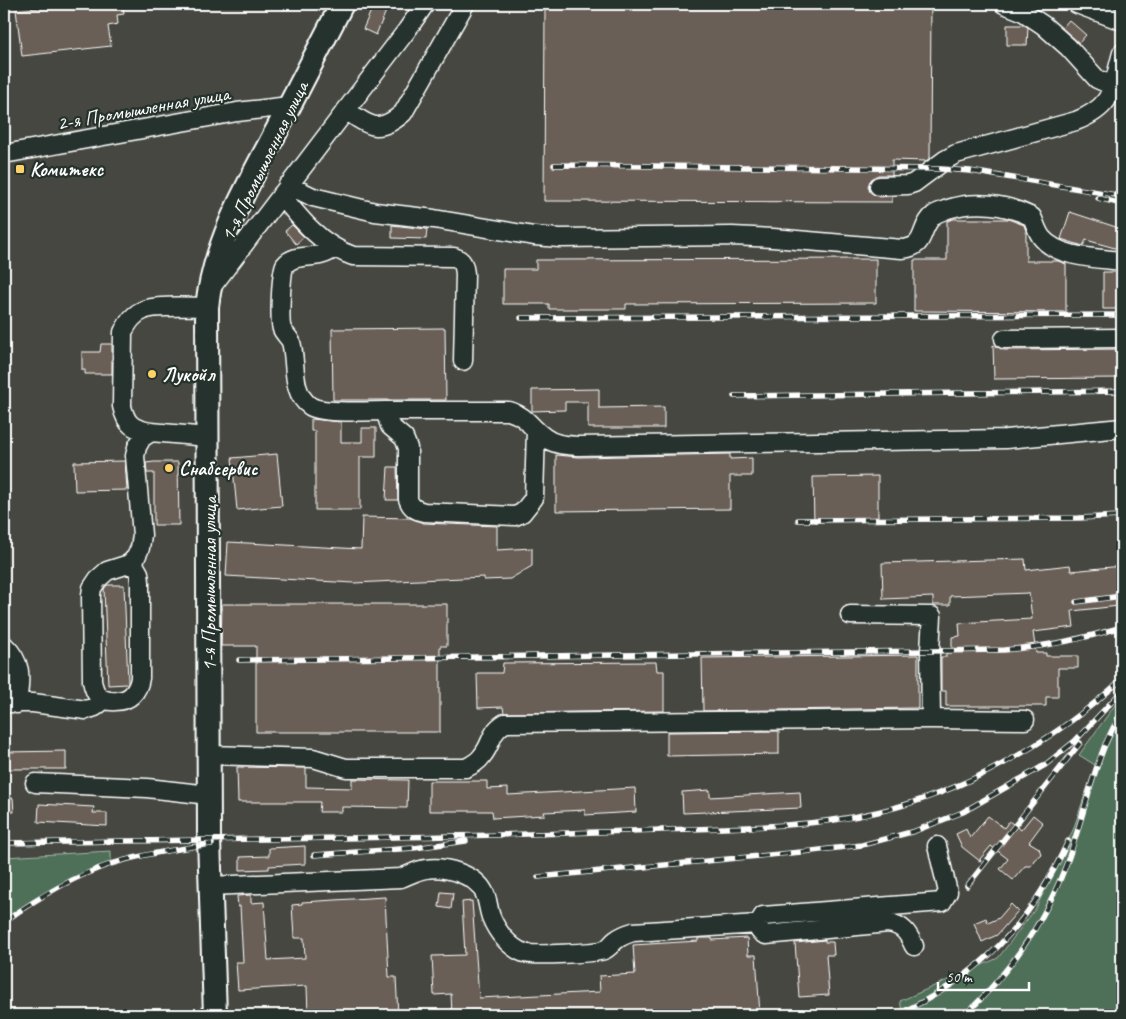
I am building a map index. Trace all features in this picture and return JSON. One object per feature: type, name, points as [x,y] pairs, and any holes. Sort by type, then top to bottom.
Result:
[{"type":"main road","name":"1-я Промышленная улица","points":[[216,1015],[210,886],[208,298],[223,241],[241,198],[342,4]]},
{"type":"street","points":[[208,437],[137,430],[127,422],[122,406],[123,332],[136,314],[146,308],[208,298],[285,190],[425,4]]},
{"type":"street","points":[[346,110],[372,127],[382,127],[398,118],[403,113],[464,4]]},
{"type":"street","points":[[1004,4],[1022,11],[1043,25],[1068,47],[1114,97]]},
{"type":"street","points":[[1078,4],[1122,21]]},
{"type":"street","points":[[879,186],[908,185],[956,154],[1076,121],[1094,112],[1114,97],[1122,53]]},
{"type":"street","name":"2-я Промышленная улица","points":[[4,154],[237,112],[289,106]]},
{"type":"street","points":[[285,190],[312,230],[334,248],[353,256],[454,257],[461,259],[465,274],[463,361]]},
{"type":"street","points":[[285,190],[375,212],[434,219],[534,236],[560,238],[732,236],[902,249],[911,248],[916,245],[928,220],[935,213],[959,206],[987,204],[1007,208],[1032,217],[1041,236],[1056,249],[1092,258],[1122,261]]},
{"type":"street","points":[[334,248],[322,256],[300,258],[291,261],[286,265],[282,274],[282,329],[290,340],[298,386],[304,401],[318,410],[509,411],[521,415],[544,438],[554,443],[579,446],[1006,439],[1122,428]]},
{"type":"street","points":[[1004,339],[1122,338]]},
{"type":"street","points":[[386,411],[390,426],[404,438],[408,448],[408,500],[410,505],[416,510],[424,512],[515,516],[522,513],[534,498],[536,430]]},
{"type":"street","points":[[104,700],[97,694],[92,681],[91,595],[98,579],[107,571],[124,567],[132,562],[140,548],[142,535],[135,456],[142,438],[152,432]]},
{"type":"street","points":[[4,645],[14,655],[20,678],[10,704],[33,703],[86,710],[95,707],[104,700],[122,700],[131,697],[138,688],[140,678],[140,582],[139,573],[132,562]]},
{"type":"street","points":[[850,615],[932,616],[930,651],[931,719]]},
{"type":"street","points":[[209,755],[313,758],[346,768],[466,768],[483,756],[493,732],[505,723],[931,719],[1025,720]]},
{"type":"street","points":[[35,783],[147,788],[209,795]]},
{"type":"street","points":[[914,946],[904,928],[896,924],[888,923],[766,935],[758,930],[758,924],[763,916],[942,902],[948,892],[937,846]]},
{"type":"street","points":[[210,886],[401,878],[424,869],[435,868],[466,876],[480,885],[485,893],[498,931],[511,945],[525,953],[537,955],[602,951],[622,936],[633,932],[758,924]]},
{"type":"shaded area","points":[[4,4],[1122,4],[1122,695],[1080,754],[1095,764],[1073,830],[1036,908],[998,958],[901,1001],[903,1015],[4,1015],[4,922],[57,887],[111,864],[111,851],[4,857]]},
{"type":"green space","points":[[1122,695],[1122,1015],[903,1015],[900,1001],[998,958],[1036,908],[1073,830],[1095,765],[1079,755]]},
{"type":"green space","points":[[111,851],[111,864],[57,887],[4,922],[4,857]]},
{"type":"building","points":[[75,4],[123,4],[124,14],[117,15],[118,24],[108,26],[111,46],[22,56],[16,10]]},
{"type":"building","points":[[374,4],[389,4],[376,35],[363,29]]},
{"type":"building","points":[[545,4],[931,4],[930,158],[926,161],[892,160],[892,175],[878,175],[870,181],[868,186],[870,192],[879,197],[892,196],[892,202],[544,201]]},
{"type":"building","points":[[1069,20],[1086,35],[1079,43],[1062,28]]},
{"type":"building","points":[[1007,25],[1024,25],[1028,27],[1027,45],[1007,45]]},
{"type":"building","points":[[1070,212],[1122,229],[1122,250],[1086,240],[1083,246],[1061,239]]},
{"type":"building","points":[[953,219],[1008,219],[1024,225],[1026,231],[1026,261],[1058,261],[1066,264],[1066,312],[914,311],[914,260],[947,260],[947,221]]},
{"type":"building","points":[[292,225],[304,237],[296,244],[285,231]]},
{"type":"building","points":[[392,225],[427,229],[426,239],[392,238]]},
{"type":"building","points":[[876,259],[876,303],[626,304],[626,309],[549,309],[549,304],[503,304],[503,269],[536,269],[536,260]]},
{"type":"building","points":[[1103,272],[1122,272],[1122,309],[1103,309]]},
{"type":"building","points":[[445,328],[446,400],[333,400],[332,329]]},
{"type":"building","points":[[101,344],[112,344],[112,374],[85,374],[85,370],[82,370],[82,352],[100,352]]},
{"type":"building","points":[[993,345],[1004,350],[1122,349],[1122,378],[994,379]]},
{"type":"building","points":[[599,389],[599,408],[664,407],[664,428],[588,428],[588,402],[565,402],[565,410],[532,411],[532,390]]},
{"type":"building","points":[[311,419],[341,422],[341,442],[362,442],[362,428],[376,428],[376,457],[360,457],[360,510],[315,510],[315,431],[311,431]]},
{"type":"building","points":[[277,454],[282,506],[237,510],[232,458]]},
{"type":"building","points":[[730,454],[730,459],[752,458],[752,476],[730,476],[730,509],[556,511],[556,455],[579,457]]},
{"type":"building","points":[[125,461],[127,490],[75,491],[74,462]]},
{"type":"building","points":[[178,462],[179,525],[154,525],[154,473],[147,473],[146,463]]},
{"type":"building","points":[[388,467],[397,467],[398,500],[386,500]]},
{"type":"building","points":[[878,476],[878,521],[814,522],[813,477]]},
{"type":"building","points":[[362,517],[410,518],[423,523],[497,526],[497,550],[532,548],[532,566],[510,579],[484,580],[484,577],[354,583],[226,576],[228,542],[361,549]]},
{"type":"building","points":[[1025,559],[1026,570],[1070,565],[1071,571],[1122,566],[1122,589],[1117,590],[1119,606],[1072,611],[1074,627],[1033,632],[1036,653],[1046,653],[1046,656],[1078,656],[1078,668],[1058,668],[1058,697],[1046,697],[1046,706],[946,706],[946,691],[941,691],[941,657],[946,657],[946,653],[952,653],[952,637],[960,636],[959,623],[1032,619],[1029,593],[950,596],[950,605],[933,605],[933,597],[883,599],[882,563]]},
{"type":"building","points":[[107,585],[124,585],[127,684],[108,685],[104,589]]},
{"type":"building","points":[[222,604],[447,604],[447,646],[440,646],[440,732],[256,732],[256,646],[221,646]]},
{"type":"building","points":[[918,655],[918,708],[703,711],[702,658]]},
{"type":"building","points":[[656,662],[657,671],[664,671],[664,711],[504,713],[503,707],[478,708],[477,673],[502,673],[503,663]]},
{"type":"building","points":[[779,731],[779,754],[667,756],[667,732]]},
{"type":"building","points":[[66,751],[66,769],[4,769],[4,752]]},
{"type":"building","points":[[237,767],[306,768],[306,787],[352,788],[352,779],[408,780],[407,808],[342,807],[342,812],[319,812],[320,802],[238,802]]},
{"type":"building","points":[[429,781],[487,781],[487,789],[508,788],[508,795],[635,788],[636,812],[585,815],[585,810],[544,812],[545,815],[493,818],[492,811],[429,811]]},
{"type":"building","points":[[710,790],[710,797],[800,792],[801,808],[683,813],[682,792]]},
{"type":"building","points":[[13,798],[14,812],[4,812],[4,799]]},
{"type":"building","points":[[39,804],[94,807],[93,813],[107,813],[107,826],[38,822]]},
{"type":"building","points":[[1033,815],[1043,823],[1029,842],[1039,848],[1041,854],[1034,860],[1031,866],[1025,866],[1013,880],[1000,869],[1008,859],[991,846],[980,859],[981,862],[962,847],[956,834],[966,829],[970,838],[988,816],[1004,828],[1009,821],[1021,830]]},
{"type":"building","points":[[305,846],[305,864],[269,866],[269,869],[240,870],[240,857],[269,856],[269,848]]},
{"type":"building","points":[[441,892],[453,893],[451,909],[439,907]]},
{"type":"building","points":[[251,895],[251,903],[264,902],[268,960],[305,958],[304,938],[294,938],[292,905],[302,904],[302,902],[385,897],[389,977],[396,977],[398,1015],[308,1015],[307,986],[238,990],[236,962],[243,962],[240,906],[238,907],[237,896]]},
{"type":"building","points":[[472,901],[479,998],[600,992],[599,976],[635,974],[633,945],[698,941],[698,938],[712,938],[712,940],[747,938],[748,955],[756,955],[760,1015],[452,1015],[451,994],[434,995],[432,956],[465,955],[462,902]]},
{"type":"building","points":[[1011,904],[1018,911],[997,935],[982,942],[974,923],[986,918],[988,923],[999,918]]},
{"type":"building","points":[[825,940],[825,942],[833,942],[834,955],[826,955],[829,995],[799,997],[795,943]]},
{"type":"railway","points":[[554,165],[941,169],[970,171],[1122,196]]},
{"type":"railway","points":[[1098,198],[1122,204]]},
{"type":"railway","points":[[521,318],[1122,315]]},
{"type":"railway","points":[[734,396],[1122,391]]},
{"type":"railway","points":[[798,520],[1122,516]]},
{"type":"railway","points":[[1076,602],[1122,596]]},
{"type":"railway","points":[[239,660],[1004,650],[1064,642],[1122,627]]},
{"type":"railway","points":[[4,843],[522,834],[790,825],[854,817],[927,798],[987,772],[1045,739],[1098,700],[1122,679]]},
{"type":"railway","points":[[538,877],[862,845],[915,831],[963,812],[1045,765],[1075,741],[1120,693]]},
{"type":"railway","points":[[965,1015],[997,982],[1011,964],[1047,907],[1066,865],[1099,760],[1122,711]]},
{"type":"railway","points":[[967,886],[1080,743]]},
{"type":"railway","points":[[314,855],[414,848],[466,841]]},
{"type":"railway","points":[[896,1015],[953,984],[999,945],[1019,923],[1037,898],[1068,841]]},
{"type":"railway","points":[[4,922],[55,889],[97,869],[123,860],[212,844]]},
{"type":"place","name":"Комитекс","points":[[20,169]]},
{"type":"place","name":"Лукойл","points":[[152,374]]},
{"type":"place","name":"Снабсервис","points":[[169,468]]}]
